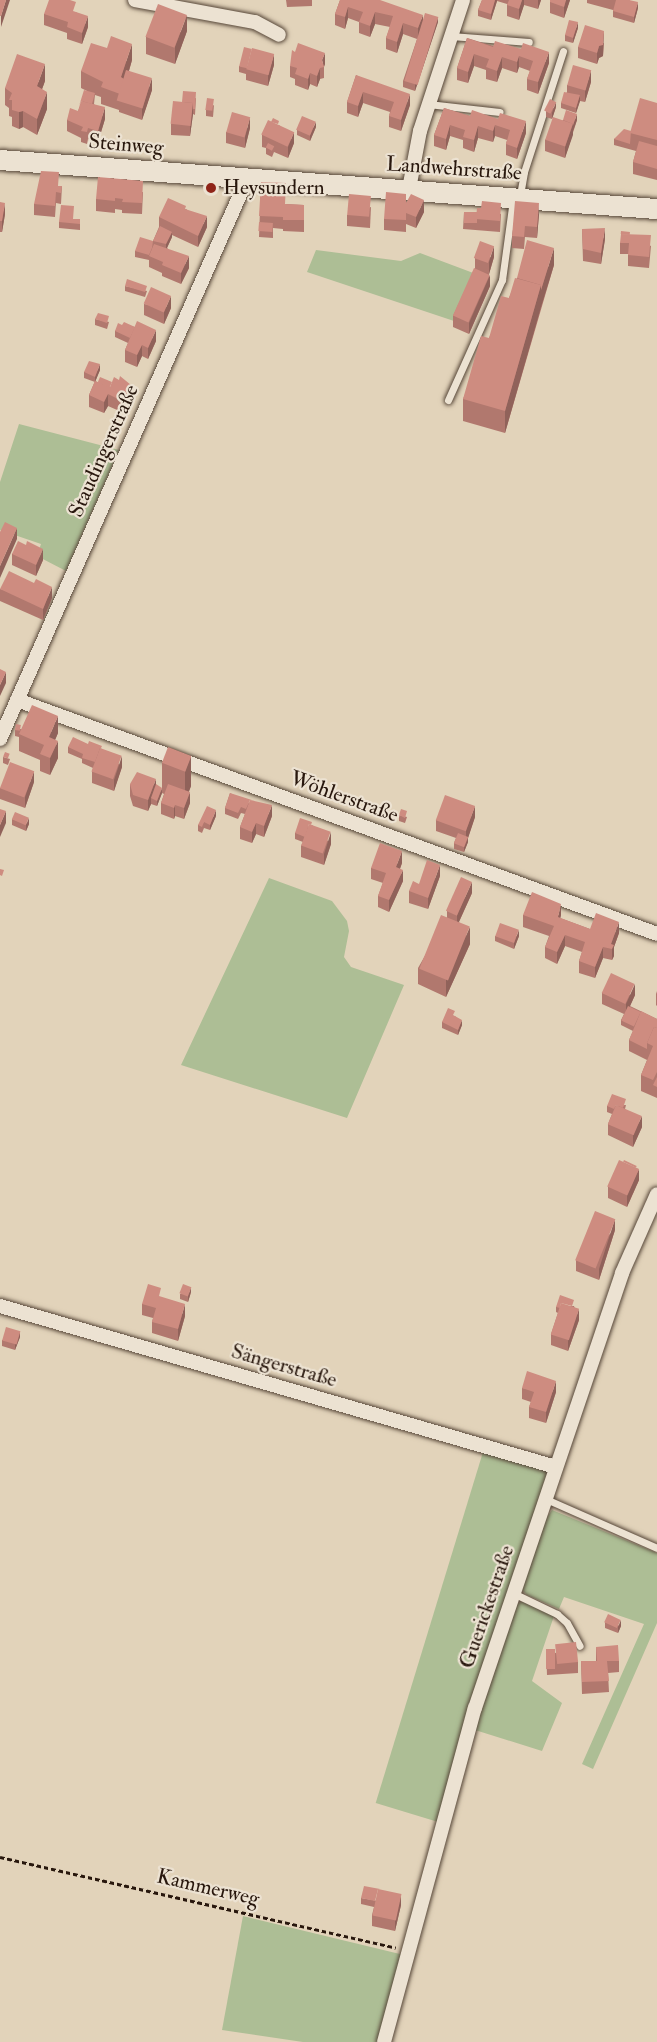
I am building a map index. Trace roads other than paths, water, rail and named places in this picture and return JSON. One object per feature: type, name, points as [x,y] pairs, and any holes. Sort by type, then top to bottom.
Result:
[{"type":"street","points":[[135,0],[255,22],[279,35]]},
{"type":"street","points":[[409,189],[420,131],[463,0]]},
{"type":"street","name":"Steinweg","points":[[0,160],[247,180]]},
{"type":"street","name":"Landwehrstraße","points":[[247,180],[409,189],[657,209]]},
{"type":"street","name":"Staudingerstraße","points":[[0,739],[247,180]]},
{"type":"street","name":"Wöhlerstraße","points":[[17,700],[657,934]]},
{"type":"street","name":"Guerickestraße","points":[[384,2042],[475,1708],[622,1273],[657,1194]]},
{"type":"street","name":"Sängerstraße","points":[[0,1306],[556,1467]]},
{"type":"lane","points":[[451,36],[529,42]]},
{"type":"lane","points":[[448,400],[502,279],[516,198],[563,51]]},
{"type":"lane","points":[[429,104],[500,112]]},
{"type":"lane","points":[[546,1499],[657,1548]]},
{"type":"lane","points":[[513,1593],[557,1614],[567,1623],[580,1646]]},
{"type":"place","name":"Heysundern","points":[[211,188]]}]
